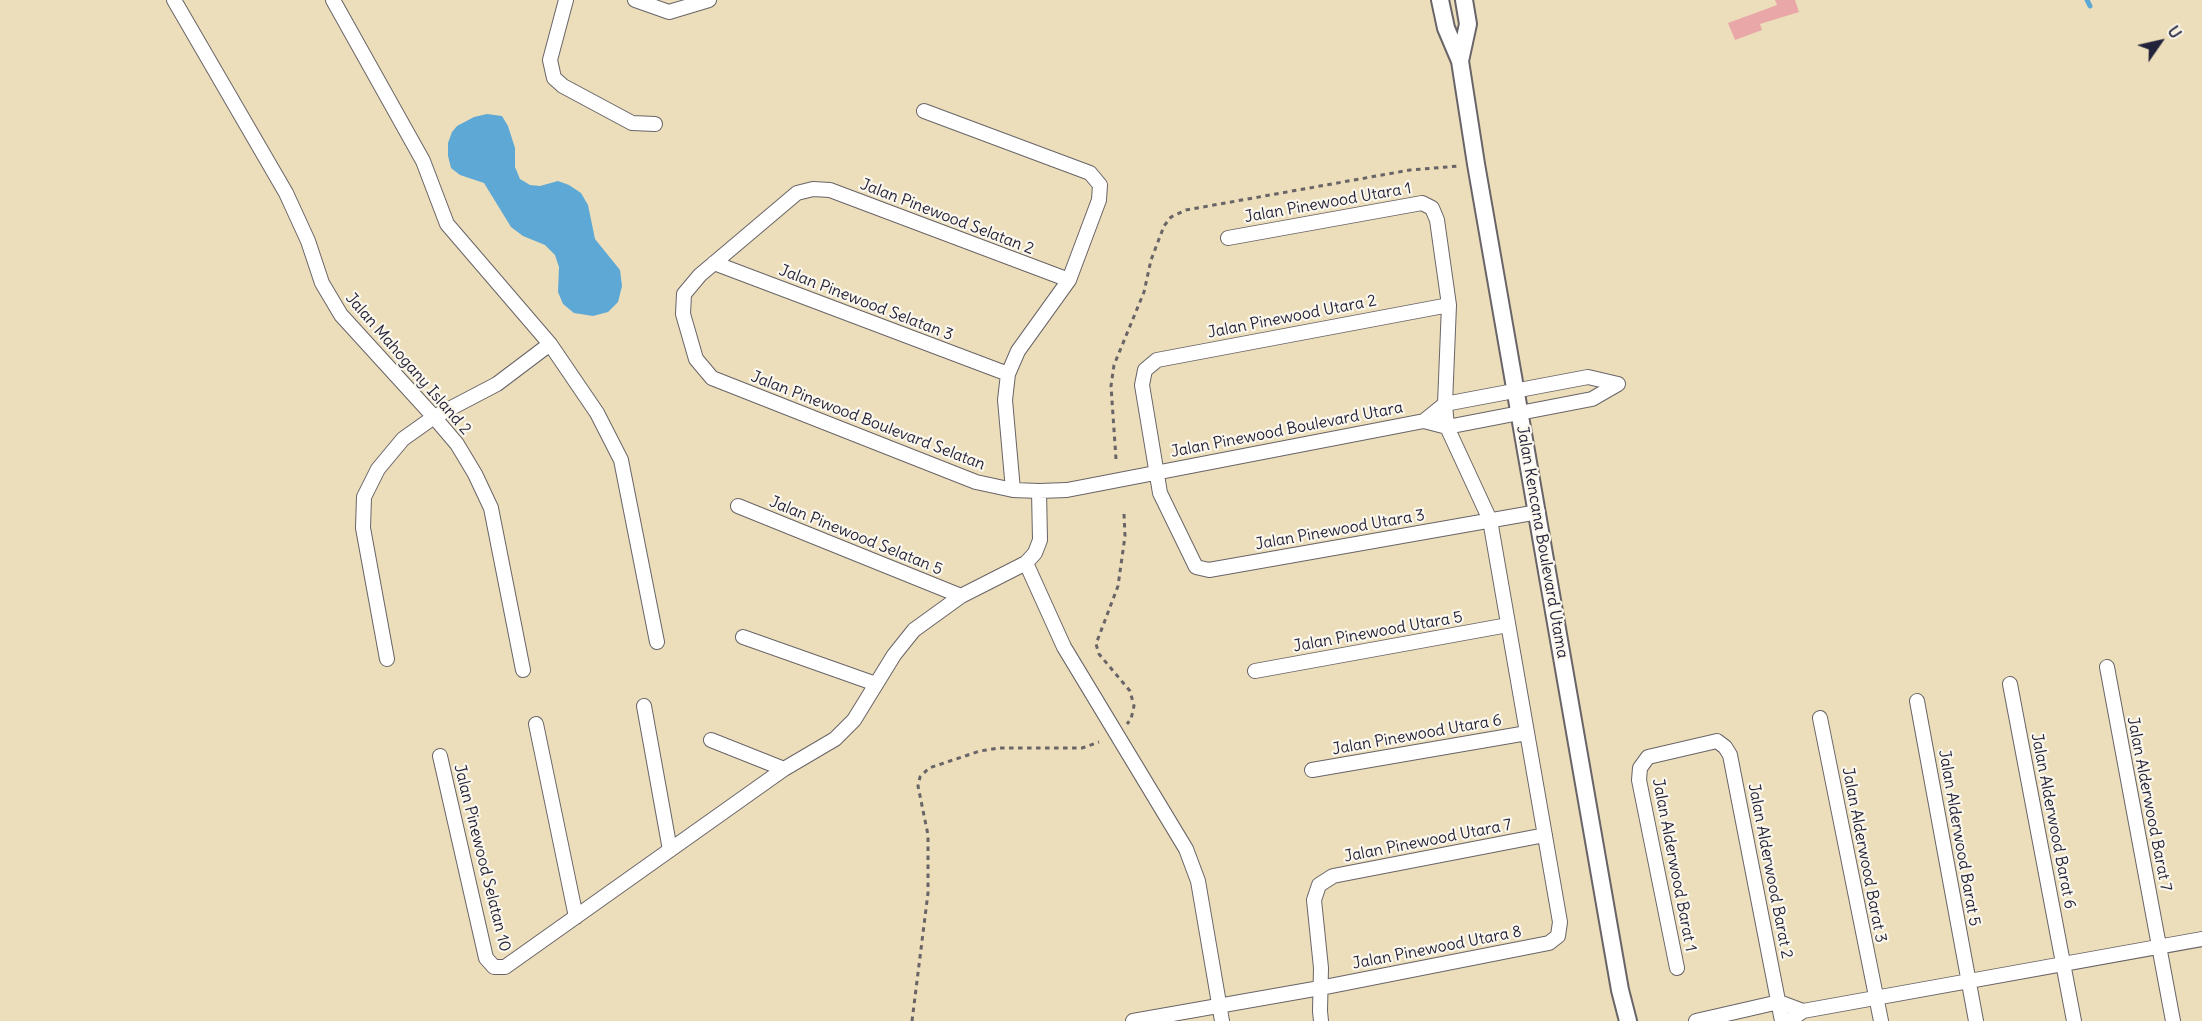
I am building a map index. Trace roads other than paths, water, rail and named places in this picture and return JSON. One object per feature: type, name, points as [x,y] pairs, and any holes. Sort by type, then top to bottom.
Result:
[{"type":"street","name":"Jalan Mahogany Island 2","points":[[174,0],[286,193],[308,241],[322,283],[341,315],[457,444],[475,474],[491,508],[523,670]]},
{"type":"street","points":[[333,0],[423,161],[447,224],[550,344],[597,413],[621,460],[657,642]]},
{"type":"street","points":[[566,0],[550,60],[554,78],[563,86],[632,123],[656,124]]},
{"type":"street","points":[[635,0],[669,12],[709,0]]},
{"type":"street","name":"Jalan Kencana Boulevard Utama","points":[[1440,0],[1446,28],[1460,62],[1618,979],[1628,1021]]},
{"type":"street","name":"Jalan Kencana Boulevard Utama","points":[[1460,62],[1468,24],[1464,0]]},
{"type":"street","points":[[924,111],[1090,173],[1100,185],[1100,200],[1069,280],[1018,351],[1008,374],[1005,400],[1013,490]]},
{"type":"street","name":"Jalan Pinewood Selatan 2","points":[[714,263],[797,193],[813,189],[830,190],[1069,280]]},
{"type":"street","name":"Jalan Pinewood Utara 1","points":[[1228,238],[1422,202],[1432,208],[1437,220],[1449,305]]},
{"type":"street","name":"Jalan Pinewood Selatan 3","points":[[714,263],[1008,374]]},
{"type":"street","name":"Jalan Pinewood Boulevard Selatan","points":[[714,263],[684,294],[682,314],[696,358],[712,378],[976,482],[1013,490],[1039,492],[1067,490],[1157,472]]},
{"type":"street","points":[[1449,305],[1445,405],[1447,427],[1490,520],[1545,835]]},
{"type":"street","name":"Jalan Pinewood Utara 2","points":[[1157,472],[1142,385],[1145,369],[1157,360],[1449,305]]},
{"type":"street","points":[[387,659],[363,528],[364,497],[378,469],[403,439],[434,417],[497,384],[550,344]]},
{"type":"street","name":"Jalan Pinewood Boulevard Utara","points":[[1157,472],[1424,421],[1447,427],[1592,399],[1618,384],[1588,376],[1445,405],[1424,421]]},
{"type":"street","name":"Jalan Pinewood Utara 3","points":[[1157,472],[1160,493],[1196,567],[1209,570],[1538,512]]},
{"type":"street","points":[[536,724],[576,917],[784,769],[835,739],[854,720],[894,655],[914,630],[961,596],[1026,563],[1035,553],[1040,540],[1039,492]]},
{"type":"street","name":"Jalan Pinewood Selatan 5","points":[[738,506],[961,596]]},
{"type":"street","points":[[1026,563],[1064,647],[1186,849],[1198,881],[1222,1021]]},
{"type":"street","name":"Jalan Pinewood Utara 5","points":[[1255,671],[1508,625]]},
{"type":"street","points":[[743,637],[876,684]]},
{"type":"street","name":"Jalan Alderwood Barat 7","points":[[2107,667],[2173,1021]]},
{"type":"street","name":"Jalan Alderwood Barat 6","points":[[2010,684],[2074,1021]]},
{"type":"street","name":"Jalan Alderwood Barat 5","points":[[1917,701],[1976,1021]]},
{"type":"street","points":[[645,706],[670,850]]},
{"type":"street","name":"Jalan Alderwood Barat 3","points":[[1820,718],[1881,1021]]},
{"type":"street","name":"Jalan Pinewood Utara 6","points":[[1312,770],[1527,733]]},
{"type":"street","points":[[711,740],[784,769]]},
{"type":"street","name":"Jalan Alderwood Barat 2","points":[[1640,768],[1648,757],[1717,741],[1730,755],[1782,1021]]},
{"type":"street","name":"Jalan Pinewood Selatan 10","points":[[440,756],[486,958],[494,967],[505,967],[576,917]]},
{"type":"street","name":"Jalan Alderwood Barat 1","points":[[1640,768],[1639,780],[1677,968]]},
{"type":"street","name":"Jalan Pinewood Utara 8","points":[[1133,1021],[1320,988],[1549,943],[1558,936],[1560,922],[1545,835]]},
{"type":"street","name":"Jalan Pinewood Utara 7","points":[[1320,988],[1321,968],[1314,900],[1319,885],[1333,876],[1545,835]]},
{"type":"street","points":[[1789,1021],[1803,1011],[2202,939]]},
{"type":"street","points":[[1320,988],[1321,1021]]},
{"type":"street","points":[[1696,1021],[1779,1002],[1803,1011]]},
{"type":"water","points":[[487,114],[502,116],[508,126],[515,148],[515,167],[520,179],[530,185],[540,186],[558,181],[581,193],[588,205],[595,239],[620,270],[622,286],[618,302],[608,312],[593,316],[574,313],[563,304],[558,292],[559,267],[555,255],[545,245],[523,236],[511,227],[484,183],[460,175],[451,168],[448,143],[452,132],[457,126],[474,117]]},
{"type":"waterway","points":[[2087,0],[2090,6]]}]
